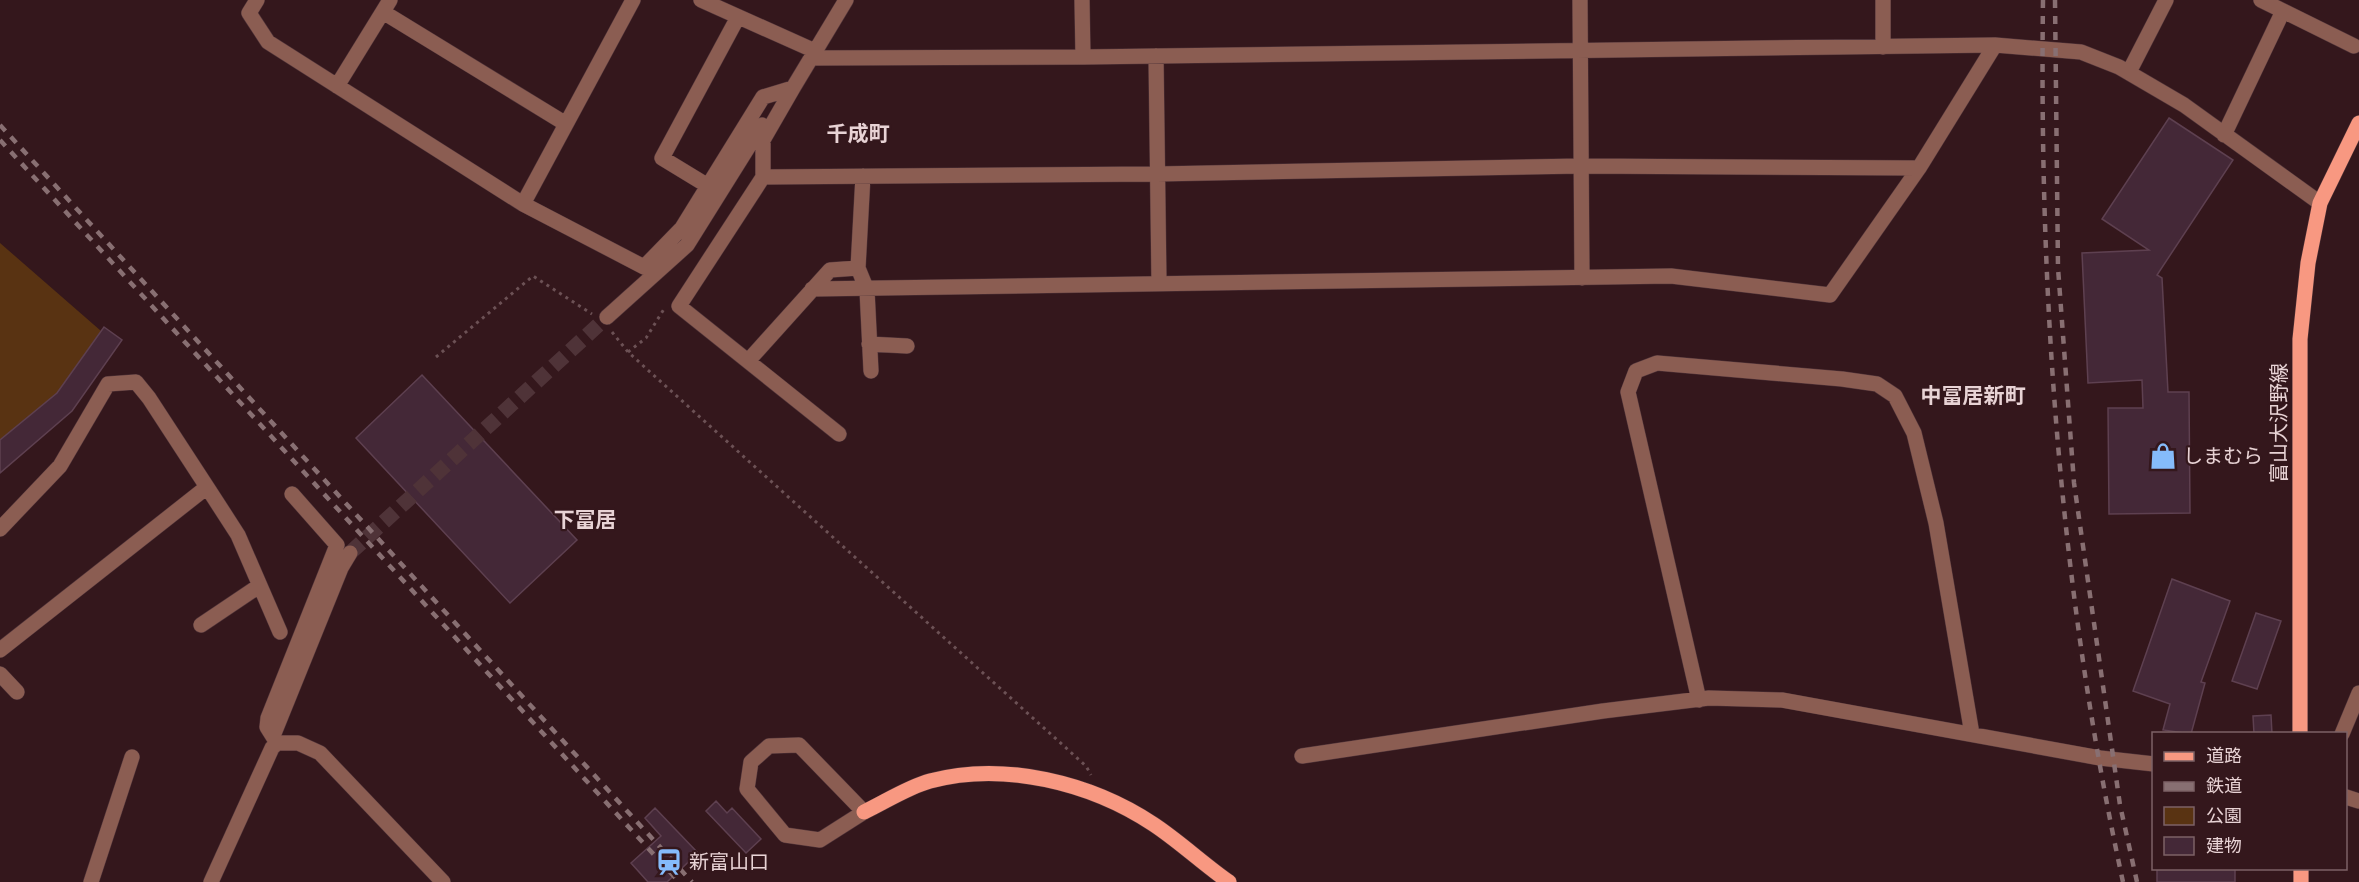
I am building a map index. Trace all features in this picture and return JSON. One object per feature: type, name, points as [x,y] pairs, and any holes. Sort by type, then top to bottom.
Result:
[{"type":"main road","name":"富山大沢野線","points":[[2300,732],[2300,339],[2308,263],[2319,203],[2359,123]]},
{"type":"main road","points":[[864,812],[930,781],[972,776],[1014,775],[1061,782],[1101,796],[1153,824],[1229,882]]},
{"type":"street","points":[[257,0],[249,13],[268,42],[523,204],[644,267],[682,228],[762,97],[788,89]]},
{"type":"street","points":[[523,204],[633,0]]},
{"type":"street","points":[[701,0],[813,54],[1083,57],[1995,45],[2081,52],[2129,72],[2184,105],[2319,203]]},
{"type":"street","points":[[604,320],[687,245],[846,0]]},
{"type":"street","points":[[1082,0],[1083,57]]},
{"type":"street","points":[[1580,0],[1582,278]]},
{"type":"street","points":[[1883,0],[1883,47]]},
{"type":"street","points":[[2129,72],[2166,0]]},
{"type":"street","points":[[2261,0],[2354,46]]},
{"type":"street","points":[[337,86],[386,6],[566,124]]},
{"type":"street","points":[[2224,135],[2283,11]]},
{"type":"street","points":[[708,186],[662,158],[738,16]]},
{"type":"street","points":[[812,289],[867,290],[1159,283],[1671,276],[1830,295],[1918,168],[1995,45]]},
{"type":"street","points":[[1156,56],[1159,283]]},
{"type":"street","points":[[788,89],[763,140],[764,177],[680,306],[839,434]]},
{"type":"street","points":[[764,177],[1157,174],[1581,166],[1918,168]]},
{"type":"street","points":[[863,176],[858,268],[867,290],[871,371]]},
{"type":"street","points":[[748,361],[830,270],[858,268]]},
{"type":"street","points":[[869,344],[907,346]]},
{"type":"street","points":[[1699,700],[1628,392],[1636,371],[1657,363],[1842,379],[1877,384],[1895,396],[1914,434],[1936,523],[1972,734]]},
{"type":"street","points":[[0,529],[60,466],[108,384],[136,382],[150,398],[238,535],[280,632]]},
{"type":"street","points":[[0,650],[207,487]]},
{"type":"street","points":[[275,740],[267,727],[268,718],[337,545],[292,494]]},
{"type":"street","points":[[211,882],[272,748],[341,568],[350,553]]},
{"type":"street","points":[[201,625],[259,586]]},
{"type":"street","points":[[0,674],[17,692]]},
{"type":"street","points":[[2343,732],[2359,693]]},
{"type":"street","points":[[1302,756],[1603,711],[1699,700],[1782,700],[2100,758],[2152,764]]},
{"type":"street","points":[[275,740],[298,743],[320,753],[443,882]]},
{"type":"street","points":[[799,745],[864,812],[820,840],[785,835],[747,789],[751,762],[769,746],[799,745]]},
{"type":"street","points":[[91,882],[132,757]]},
{"type":"path","points":[[436,357],[533,276],[604,320],[628,352],[1086,766],[1101,796]]},
{"type":"green space","points":[[0,243],[101,331],[57,393],[0,440]]},
{"type":"building","points":[[2169,118],[2233,160],[2157,275],[2162,278],[2168,392],[2189,392],[2190,513],[2109,514],[2108,408],[2143,408],[2142,380],[2088,383],[2082,253],[2149,250],[2102,219]]},
{"type":"building","points":[[104,327],[122,340],[72,411],[0,473],[0,440],[57,393]]},
{"type":"building","points":[[422,375],[577,540],[510,603],[356,438]]},
{"type":"building","points":[[2172,579],[2230,601],[2201,682],[2205,683],[2192,732],[2163,730],[2170,704],[2133,691]]},
{"type":"building","points":[[2256,613],[2281,621],[2257,689],[2232,681]]},
{"type":"building","points":[[2271,715],[2272,732],[2254,732],[2253,716]]},
{"type":"building","points":[[716,801],[727,813],[732,808],[761,839],[746,853],[706,811]]},
{"type":"building","points":[[655,808],[698,853],[667,882],[648,882],[631,863],[661,836],[645,818]]},
{"type":"building","points":[[2157,870],[2235,870],[2235,882],[2157,882]]},
{"type":"tunnel","points":[[350,553],[607,317]]},
{"type":"railway","points":[[2043,0],[2045,222],[2058,443],[2083,664],[2101,773],[2123,882]]},
{"type":"railway","points":[[2055,0],[2058,268],[2074,483],[2120,805],[2137,882]]},
{"type":"railway","points":[[0,125],[692,882]]},
{"type":"railway","points":[[0,140],[679,882]]},
{"type":"place","name":"しまむら","points":[[2163,456]]},
{"type":"place","name":"新富山口","points":[[669,862]]},
{"type":"district","name":"千成町","points":[[858,134]]},
{"type":"district","name":"中冨居新町","points":[[1973,396]]},
{"type":"district","name":"下冨居","points":[[585,520]]}]
